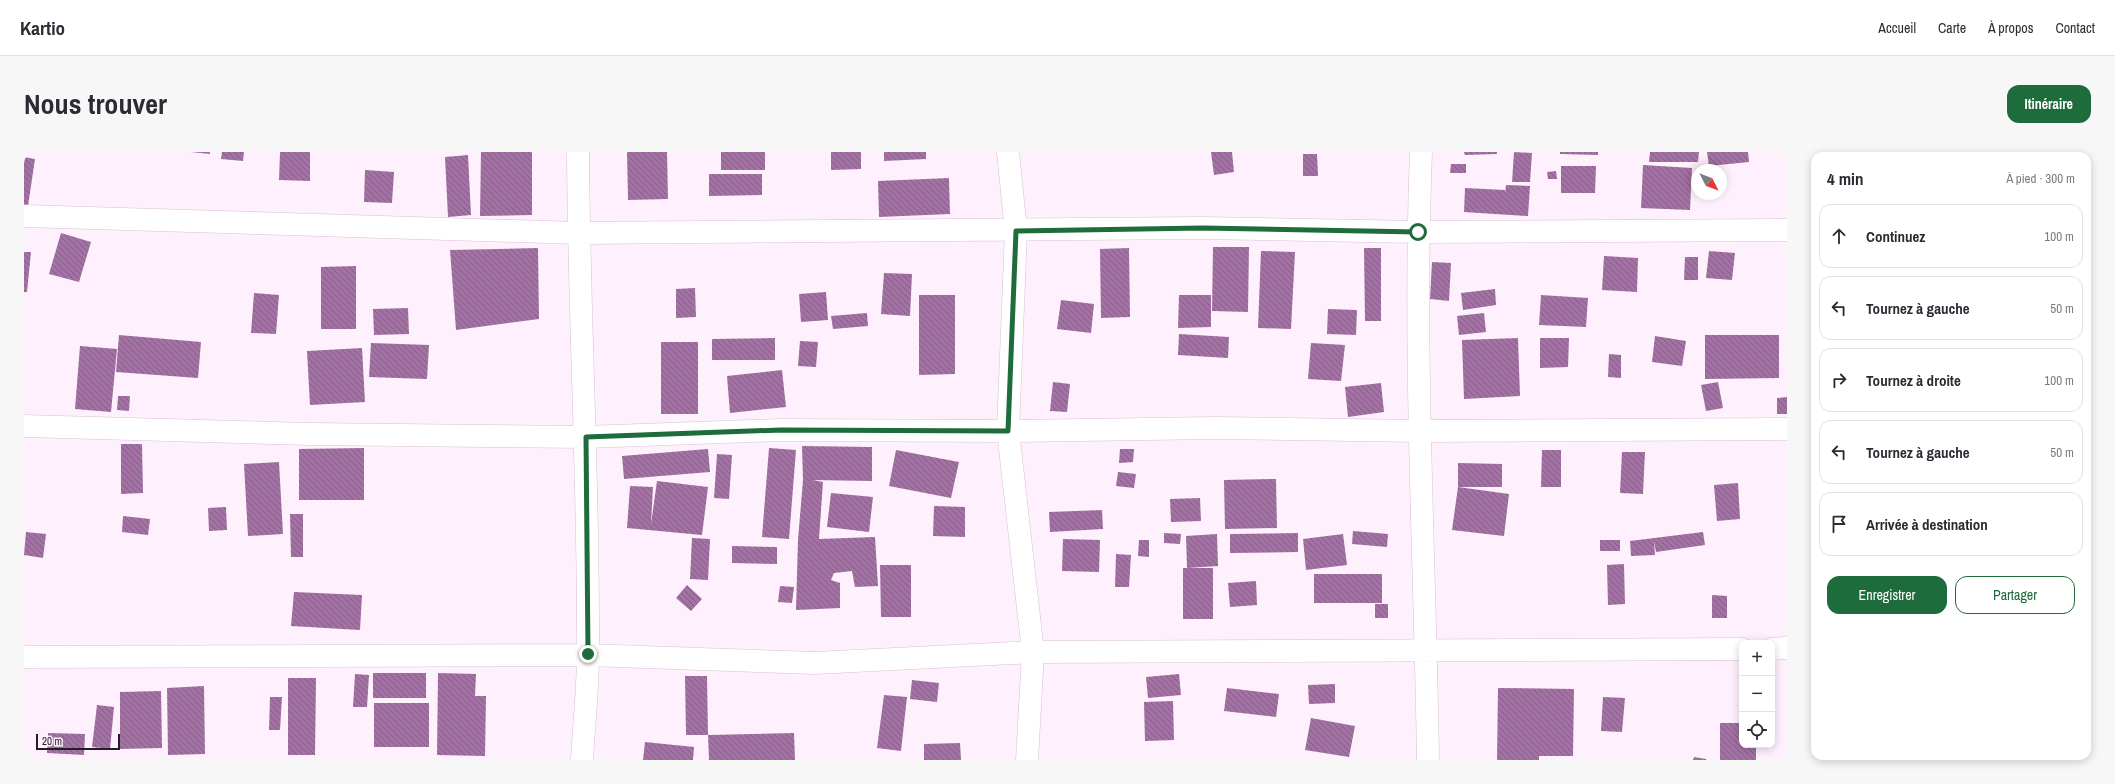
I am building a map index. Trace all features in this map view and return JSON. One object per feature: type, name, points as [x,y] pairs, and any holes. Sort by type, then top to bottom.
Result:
[{"type":"street","points":[[578,152],[578,233],[586,437],[588,654],[582,760]]},
{"type":"street","points":[[1008,152],[1016,231],[1008,431],[1033,652],[1027,760]]},
{"type":"street","points":[[1421,152],[1418,232],[1419,432],[1428,760]]},
{"type":"street","points":[[24,216],[578,233],[1016,231],[1203,228],[1418,232],[1787,230]]},
{"type":"street","points":[[24,426],[311,434],[586,437],[781,430],[1008,431],[1214,428],[1419,432],[1787,429]]},
{"type":"street","points":[[1775,649],[1787,648]]},
{"type":"street","points":[[24,657],[588,654],[815,663],[1033,652],[1739,649]]},
{"type":"building","points":[[191,152],[210,152],[210,154]]},
{"type":"building","points":[[222,152],[244,152],[243,161],[221,159]]},
{"type":"building","points":[[280,152],[310,152],[310,181],[279,180]]},
{"type":"building","points":[[481,152],[532,152],[532,215],[480,216]]},
{"type":"building","points":[[627,152],[667,152],[668,199],[628,200]]},
{"type":"building","points":[[721,152],[765,152],[765,170],[721,170]]},
{"type":"building","points":[[831,152],[861,152],[861,169],[831,170]]},
{"type":"building","points":[[884,152],[926,152],[926,159],[884,161]]},
{"type":"building","points":[[1211,152],[1232,152],[1234,172],[1214,175]]},
{"type":"building","points":[[1464,152],[1497,152],[1497,154],[1465,155]]},
{"type":"building","points":[[1514,152],[1532,153],[1530,182],[1512,182]]},
{"type":"building","points":[[1560,152],[1598,152],[1598,155],[1560,154]]},
{"type":"building","points":[[1650,152],[1699,152],[1698,162],[1649,162]]},
{"type":"building","points":[[1707,152],[1748,152],[1749,162],[1709,164]]},
{"type":"building","points":[[1303,154],[1317,154],[1318,176],[1303,176]]},
{"type":"building","points":[[468,155],[471,215],[448,217],[445,157]]},
{"type":"building","points":[[24,157],[35,159],[28,206],[24,206]]},
{"type":"building","points":[[1451,164],[1466,164],[1466,173],[1450,173]]},
{"type":"building","points":[[1643,165],[1691,168],[1690,210],[1641,208]]},
{"type":"building","points":[[1561,166],[1596,166],[1595,193],[1561,193]]},
{"type":"building","points":[[365,170],[394,172],[392,203],[364,202]]},
{"type":"building","points":[[1556,171],[1557,179],[1548,179],[1547,172]]},
{"type":"building","points":[[709,174],[762,174],[762,195],[709,196]]},
{"type":"building","points":[[949,178],[950,214],[879,217],[878,181]]},
{"type":"building","points":[[1506,185],[1530,186],[1528,216],[1464,212],[1465,188],[1505,190],[1505,194]]},
{"type":"building","points":[[61,233],[91,242],[79,282],[49,274]]},
{"type":"building","points":[[1213,247],[1249,247],[1248,312],[1212,311]]},
{"type":"building","points":[[538,248],[539,319],[456,330],[450,250]]},
{"type":"building","points":[[1129,248],[1130,317],[1101,318],[1100,249]]},
{"type":"building","points":[[1364,248],[1381,248],[1381,321],[1365,321]]},
{"type":"building","points":[[1261,251],[1295,252],[1291,329],[1258,328]]},
{"type":"building","points":[[1709,251],[1735,253],[1732,280],[1706,278]]},
{"type":"building","points":[[24,252],[31,252],[27,292],[24,292]]},
{"type":"building","points":[[1604,256],[1638,258],[1637,292],[1602,290]]},
{"type":"building","points":[[1685,257],[1698,257],[1698,280],[1684,280]]},
{"type":"building","points":[[1432,262],[1451,263],[1449,301],[1430,299]]},
{"type":"building","points":[[356,266],[356,329],[321,329],[321,267]]},
{"type":"building","points":[[884,273],[912,274],[910,316],[881,314]]},
{"type":"building","points":[[695,288],[696,317],[676,318],[676,289]]},
{"type":"building","points":[[1495,289],[1496,305],[1463,310],[1461,293]]},
{"type":"building","points":[[826,292],[828,320],[801,322],[799,294]]},
{"type":"building","points":[[254,293],[279,295],[276,334],[251,333]]},
{"type":"building","points":[[919,295],[955,295],[955,374],[919,375]]},
{"type":"building","points":[[1179,295],[1211,295],[1211,327],[1178,328]]},
{"type":"building","points":[[1541,295],[1588,298],[1586,327],[1539,325]]},
{"type":"building","points":[[1061,300],[1094,304],[1091,333],[1057,329]]},
{"type":"building","points":[[408,308],[409,334],[374,335],[373,309]]},
{"type":"building","points":[[1328,309],[1357,310],[1356,335],[1327,334]]},
{"type":"building","points":[[867,313],[868,326],[833,329],[831,316]]},
{"type":"building","points":[[1484,313],[1486,332],[1459,335],[1457,316]]},
{"type":"building","points":[[1179,334],[1229,337],[1228,358],[1178,355]]},
{"type":"building","points":[[119,335],[201,342],[198,378],[116,372]]},
{"type":"building","points":[[1705,335],[1779,335],[1779,378],[1705,379]]},
{"type":"building","points":[[1655,336],[1686,341],[1682,366],[1652,362]]},
{"type":"building","points":[[775,338],[775,360],[712,360],[712,339]]},
{"type":"building","points":[[1518,338],[1520,396],[1464,399],[1462,340]]},
{"type":"building","points":[[1540,338],[1569,338],[1568,367],[1540,368]]},
{"type":"building","points":[[800,341],[818,342],[816,367],[798,366]]},
{"type":"building","points":[[661,342],[698,342],[698,414],[661,414]]},
{"type":"building","points":[[371,343],[429,345],[427,379],[369,377]]},
{"type":"building","points":[[1311,343],[1345,345],[1341,381],[1308,379]]},
{"type":"building","points":[[80,346],[117,349],[111,412],[75,409]]},
{"type":"building","points":[[362,348],[365,402],[310,405],[307,351]]},
{"type":"building","points":[[1609,354],[1621,355],[1621,378],[1608,377]]},
{"type":"building","points":[[782,370],[786,407],[730,413],[727,376]]},
{"type":"building","points":[[1053,382],[1070,384],[1067,412],[1050,411]]},
{"type":"building","points":[[1718,382],[1723,408],[1706,411],[1701,385]]},
{"type":"building","points":[[1381,383],[1384,412],[1348,417],[1345,387]]},
{"type":"building","points":[[118,396],[130,396],[129,411],[117,410]]},
{"type":"building","points":[[1787,397],[1787,414],[1777,414],[1777,398]]},
{"type":"building","points":[[121,444],[142,444],[143,493],[121,494]]},
{"type":"building","points":[[802,446],[872,447],[872,481],[813,480],[823,482],[819,539],[875,537],[878,586],[855,587],[852,571],[834,573],[831,580],[840,583],[840,608],[796,610],[798,540],[803,480]]},
{"type":"building","points":[[364,448],[364,500],[299,500],[299,449]]},
{"type":"building","points":[[769,448],[796,450],[789,539],[762,537]]},
{"type":"building","points":[[708,449],[710,472],[624,479],[622,456]]},
{"type":"building","points":[[1120,449],[1134,449],[1133,462],[1119,463]]},
{"type":"building","points":[[896,450],[959,462],[951,498],[889,486]]},
{"type":"building","points":[[1542,450],[1561,450],[1561,487],[1541,487]]},
{"type":"building","points":[[1622,452],[1645,452],[1643,494],[1620,493]]},
{"type":"building","points":[[717,454],[732,455],[729,499],[714,498]]},
{"type":"building","points":[[279,462],[283,534],[248,536],[244,464]]},
{"type":"building","points":[[1458,463],[1502,464],[1502,487],[1458,487]]},
{"type":"building","points":[[1118,472],[1136,474],[1134,488],[1116,486]]},
{"type":"building","points":[[1276,479],[1277,528],[1225,529],[1224,480]]},
{"type":"building","points":[[657,481],[708,487],[702,535],[627,528],[630,486],[653,487],[651,524]]},
{"type":"building","points":[[1738,483],[1740,519],[1717,521],[1714,485]]},
{"type":"building","points":[[1458,487],[1509,494],[1504,536],[1452,530]]},
{"type":"building","points":[[831,493],[873,497],[869,532],[827,527]]},
{"type":"building","points":[[1200,498],[1201,521],[1171,522],[1170,499]]},
{"type":"building","points":[[934,506],[965,507],[965,537],[933,536]]},
{"type":"building","points":[[226,507],[227,530],[209,531],[208,508]]},
{"type":"building","points":[[1102,510],[1103,529],[1050,532],[1049,512]]},
{"type":"building","points":[[290,514],[303,514],[303,557],[291,557]]},
{"type":"building","points":[[123,516],[150,519],[148,535],[122,532]]},
{"type":"building","points":[[1353,531],[1388,534],[1387,547],[1352,544]]},
{"type":"building","points":[[26,532],[46,534],[43,558],[24,555]]},
{"type":"building","points":[[1703,532],[1705,545],[1656,552],[1654,541],[1655,555],[1631,556],[1630,541]]},
{"type":"building","points":[[1164,533],[1181,534],[1180,544],[1164,543]]},
{"type":"building","points":[[1298,533],[1298,552],[1230,553],[1230,534]]},
{"type":"building","points":[[1217,534],[1218,566],[1187,568],[1186,536]]},
{"type":"building","points":[[1343,534],[1347,565],[1306,570],[1303,539]]},
{"type":"building","points":[[692,538],[710,539],[708,580],[690,579]]},
{"type":"building","points":[[1063,539],[1100,540],[1099,572],[1062,571]]},
{"type":"building","points":[[1139,540],[1149,540],[1149,557],[1138,556]]},
{"type":"building","points":[[1600,540],[1620,540],[1620,551],[1600,551]]},
{"type":"building","points":[[732,546],[777,547],[777,564],[732,563]]},
{"type":"building","points":[[1116,554],[1131,555],[1129,587],[1115,587]]},
{"type":"building","points":[[1624,564],[1625,604],[1608,605],[1607,565]]},
{"type":"building","points":[[880,565],[911,565],[911,617],[881,617]]},
{"type":"building","points":[[1183,568],[1213,568],[1213,619],[1183,619]]},
{"type":"building","points":[[1314,574],[1382,574],[1382,603],[1314,603]]},
{"type":"building","points":[[1256,581],[1257,605],[1230,607],[1228,583]]},
{"type":"building","points":[[687,585],[702,599],[691,611],[676,598]]},
{"type":"building","points":[[780,586],[794,587],[792,603],[778,602]]},
{"type":"building","points":[[294,592],[362,595],[360,630],[291,626]]},
{"type":"building","points":[[1712,595],[1727,596],[1727,618],[1712,618]]},
{"type":"building","points":[[1375,604],[1388,604],[1388,618],[1375,618]]},
{"type":"building","points":[[373,673],[426,673],[426,698],[373,698]]},
{"type":"building","points":[[438,673],[476,674],[475,696],[486,696],[485,756],[437,755]]},
{"type":"building","points":[[355,674],[369,675],[367,707],[353,707]]},
{"type":"building","points":[[1179,674],[1181,695],[1148,698],[1146,677]]},
{"type":"building","points":[[685,676],[707,676],[708,735],[686,735]]},
{"type":"building","points":[[288,678],[316,678],[315,755],[288,755]]},
{"type":"building","points":[[912,680],[939,683],[937,702],[910,699]]},
{"type":"building","points":[[1335,684],[1335,703],[1309,704],[1308,685]]},
{"type":"building","points":[[204,686],[205,754],[168,755],[167,688]]},
{"type":"building","points":[[1227,688],[1279,694],[1276,717],[1224,711]]},
{"type":"building","points":[[1498,688],[1574,689],[1573,756],[1539,756],[1539,760],[1497,760]]},
{"type":"building","points":[[161,691],[162,748],[120,749],[120,692]]},
{"type":"building","points":[[884,695],[907,697],[901,751],[877,748]]},
{"type":"building","points":[[270,697],[282,697],[280,730],[269,730]]},
{"type":"building","points":[[1603,697],[1625,698],[1622,732],[1601,731]]},
{"type":"building","points":[[1173,701],[1174,740],[1145,741],[1144,702]]},
{"type":"building","points":[[374,703],[429,703],[429,747],[374,747]]},
{"type":"building","points":[[97,705],[114,707],[110,749],[92,747]]},
{"type":"building","points":[[1311,718],[1355,726],[1349,757],[1305,750]]},
{"type":"building","points":[[1720,723],[1739,723],[1739,748],[1756,748],[1756,760],[1720,760]]},
{"type":"building","points":[[48,733],[85,734],[84,755],[47,753]]},
{"type":"building","points":[[794,733],[795,760],[709,760],[708,735]]},
{"type":"building","points":[[645,742],[694,747],[693,760],[643,760]]},
{"type":"building","points":[[960,743],[961,760],[924,760],[924,744]]},
{"type":"building","points":[[1694,757],[1706,759],[1706,760],[1693,760]]},
{"type":"route","points":[[588,654],[586,437],[781,430],[1008,431],[1016,231],[1203,228],[1418,232]]}]
